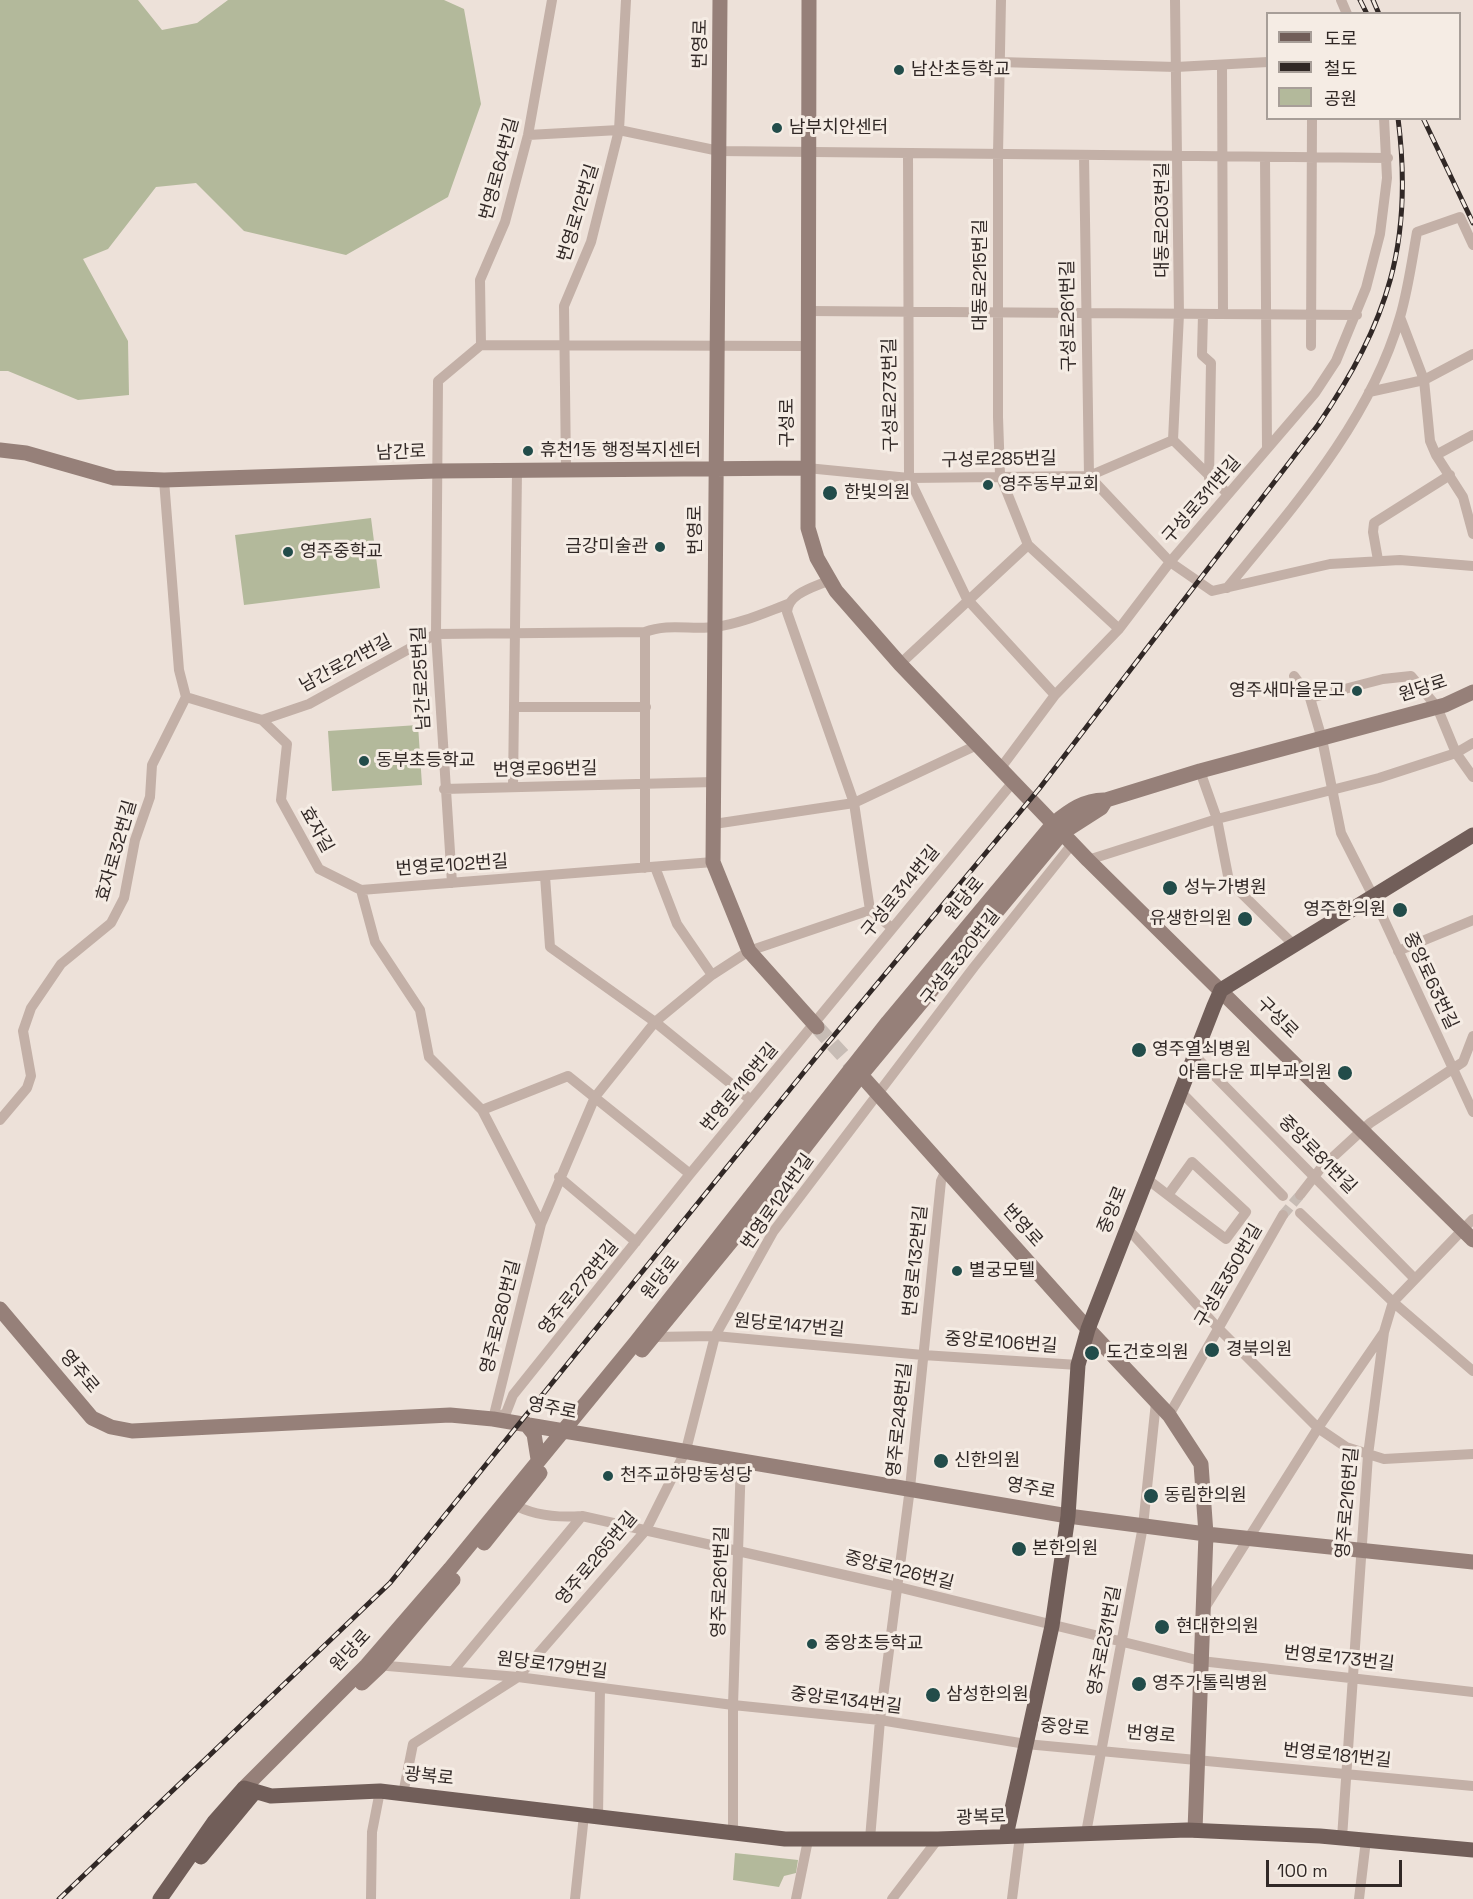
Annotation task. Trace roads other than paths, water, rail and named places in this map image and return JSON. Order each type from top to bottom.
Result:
[{"type":"main road","name":"번영로","points":[[720,0],[713,862],[749,951],[816,1025]]},
{"type":"main road","name":"구성로","points":[[809,0],[807,468],[808,528],[818,558],[836,591],[900,664],[1088,860],[1362,1129],[1470,1229]]},
{"type":"main road","name":"남간로","points":[[0,450],[26,453],[114,478],[164,480],[436,471],[807,468]]},
{"type":"main road","name":"원당로","points":[[160,1899],[214,1822],[249,1791],[374,1665],[567,1432],[888,1022],[1063,833],[1101,808],[1106,800],[1200,771],[1437,707],[1473,692]]},
{"type":"main road","name":"원당로","points":[[510,1502],[538,1460],[567,1432],[653,1337],[861,1075],[1063,833]]},
{"type":"main road","points":[[1221,990],[1473,835]]},
{"type":"main road","name":"중앙로","points":[[1013,1836],[1026,1744],[1052,1626],[1068,1515],[1078,1365],[1088,1329],[1221,990]]},
{"type":"main road","name":"번영로","points":[[861,1075],[1168,1415],[1201,1464],[1206,1534],[1195,1830]]},
{"type":"main road","name":"영주로","points":[[0,1309],[92,1418],[111,1427],[132,1431],[450,1415],[493,1419],[1143,1526],[1473,1562]]},
{"type":"main road","points":[[526,1424],[534,1434],[538,1460]]},
{"type":"main road","name":"원당로","points":[[172,1899],[249,1791]]},
{"type":"main road","name":"광복로","points":[[249,1791],[286,1796],[380,1791],[808,1840],[938,1839],[1195,1830],[1342,1838],[1473,1850]]},
{"type":"street","name":"번영로64번길","points":[[481,345],[480,280],[505,222],[528,135],[552,0]]},
{"type":"street","name":"번영로12번길","points":[[566,470],[564,306],[591,242],[619,130],[626,0]]},
{"type":"street","name":"대동로215번길","points":[[1000,0],[998,154],[1000,475],[1028,545],[1119,629]]},
{"type":"street","name":"대동로203번길","points":[[1173,440],[1179,314],[1179,156],[1175,0]]},
{"type":"street","points":[[999,62],[1176,67],[1266,62]]},
{"type":"street","points":[[1222,65],[1223,314]]},
{"type":"street","points":[[1311,346],[1312,120]]},
{"type":"street","name":"구성로311번길","points":[[1000,769],[1055,695],[1119,629],[1170,562],[1321,384],[1336,361],[1357,315],[1375,262],[1388,158],[1384,120]]},
{"type":"street","points":[[528,135],[619,130],[719,151],[1388,158]]},
{"type":"street","points":[[907,312],[908,153]]},
{"type":"street","name":"구성로261번길","points":[[1084,155],[1089,476]]},
{"type":"street","points":[[1265,157],[1267,449]]},
{"type":"street","points":[[1226,588],[1342,441],[1369,392],[1400,317],[1417,232],[1460,218],[1473,245]]},
{"type":"street","name":"구성로273번길","points":[[808,311],[1357,315]]},
{"type":"street","name":"구성로273번길","points":[[907,312],[909,478]]},
{"type":"street","points":[[1203,314],[1202,355],[1211,363],[1209,478]]},
{"type":"street","points":[[1400,317],[1424,381],[1430,441],[1436,455],[1463,497],[1473,534]]},
{"type":"street","points":[[436,471],[438,381],[481,345],[807,346]]},
{"type":"street","points":[[1369,392],[1424,381],[1473,354]]},
{"type":"street","points":[[1436,455],[1473,435]]},
{"type":"street","points":[[1173,440],[1209,478],[1228,494]]},
{"type":"street","name":"구성로285번길","points":[[807,468],[909,478],[1000,475],[1089,476],[1173,440]]},
{"type":"street","name":"남간로25번길","points":[[436,471],[435,634],[452,883]]},
{"type":"street","points":[[513,787],[517,471]]},
{"type":"street","points":[[1378,560],[1373,532],[1374,524],[1450,475]]},
{"type":"street","points":[[1089,476],[1170,562],[1212,591],[1330,564],[1378,560],[1473,566]]},
{"type":"street","points":[[909,478],[966,599],[1055,695]]},
{"type":"street","points":[[164,480],[179,670],[186,697]]},
{"type":"street","points":[[900,664],[966,599],[1028,545]]},
{"type":"street","name":"남간로21번길","points":[[262,720],[309,704],[435,634],[645,632],[659,627],[715,627],[743,621],[788,604],[794,597],[830,580]]},
{"type":"street","points":[[788,604],[787,612],[796,641],[854,803],[870,910],[892,928]]},
{"type":"street","points":[[645,632],[646,784],[650,867],[677,924],[712,975]]},
{"type":"street","name":"중앙로63번길","points":[[1294,676],[1310,698],[1322,739],[1341,833],[1373,896],[1473,1112]]},
{"type":"street","points":[[1310,698],[1383,679],[1411,676],[1437,707],[1456,753],[1473,777]]},
{"type":"street","name":"효자길","points":[[186,697],[262,720],[287,744],[281,800],[319,869],[361,890]]},
{"type":"street","name":"효자로32번길","points":[[0,1120],[27,1088],[32,1076],[23,1031],[31,1008],[61,964],[111,923],[124,898],[135,840],[150,796],[152,765],[186,697]]},
{"type":"street","points":[[514,707],[646,707]]},
{"type":"street","points":[[1088,860],[1217,819],[1332,792],[1456,753],[1473,743]]},
{"type":"street","points":[[714,824],[854,803],[977,745]]},
{"type":"street","points":[[1200,771],[1217,819],[1229,881],[1294,945]]},
{"type":"street","name":"번영로96번길","points":[[444,789],[714,782]]},
{"type":"street","name":"구성로314번길","points":[[816,1025],[892,928],[1013,782]]},
{"type":"street","name":"구성로320번길","points":[[878,1095],[974,967],[1063,833]]},
{"type":"street","name":"번영로102번길","points":[[361,890],[713,862]]},
{"type":"street","points":[[545,876],[550,947],[655,1022],[751,1100]]},
{"type":"street","points":[[361,890],[375,942],[420,1010],[429,1057],[482,1110],[541,1224]]},
{"type":"street","name":"영주로280번길","points":[[493,1419],[541,1224],[594,1097],[655,1022],[712,975],[749,951],[870,910]]},
{"type":"street","points":[[1398,951],[1473,920]]},
{"type":"street","name":"번영로116번길","points":[[690,1174],[816,1025]]},
{"type":"street","points":[[1300,1195],[1362,1129],[1462,1062],[1473,1036]]},
{"type":"street","name":"중앙로81번길","points":[[1195,1056],[1316,1176],[1415,1279]]},
{"type":"street","points":[[482,1110],[568,1076],[690,1174]]},
{"type":"street","points":[[1462,1090],[1473,1085]]},
{"type":"street","points":[[1181,1092],[1283,1196]]},
{"type":"street","name":"번영로124번길","points":[[686,1450],[715,1336],[773,1232],[878,1095]]},
{"type":"street","points":[[1147,1179],[1168,1195],[1226,1239],[1246,1212],[1192,1162],[1168,1195]]},
{"type":"street","name":"번영로132번길","points":[[923,1355],[941,1180],[946,1170]]},
{"type":"street","name":"영주로278번길","points":[[493,1419],[506,1413],[513,1395],[690,1174]]},
{"type":"street","points":[[559,1177],[636,1242]]},
{"type":"street","points":[[1300,1213],[1393,1302],[1473,1371]]},
{"type":"street","name":"구성로350번길","points":[[1168,1415],[1283,1215]]},
{"type":"street","points":[[1127,1228],[1218,1328],[1318,1428],[1346,1447],[1384,1459],[1473,1454]]},
{"type":"street","points":[[1203,1611],[1318,1428],[1384,1332],[1393,1302],[1470,1229]]},
{"type":"street","name":"영주로216번길","points":[[1342,1838],[1360,1550],[1368,1455],[1384,1332]]},
{"type":"street","name":"원당로147번길","points":[[653,1337],[715,1336],[923,1355]]},
{"type":"street","name":"중앙로106번길","points":[[923,1355],[1078,1365]]},
{"type":"street","name":"영주로248번길","points":[[870,1839],[880,1720],[910,1488],[923,1355]]},
{"type":"street","points":[[1143,1526],[1156,1402]]},
{"type":"street","name":"영주로265번길","points":[[403,1794],[413,1744],[518,1677],[646,1530],[686,1450]]},
{"type":"street","name":"영주로261번길","points":[[733,1832],[733,1705],[741,1460]]},
{"type":"street","name":"중앙로126번길","points":[[510,1502],[559,1518],[582,1516],[646,1530],[898,1587],[1052,1626]]},
{"type":"street","points":[[453,1671],[582,1516]]},
{"type":"street","name":"영주로231번길","points":[[1086,1833],[1143,1526]]},
{"type":"street","points":[[1052,1626],[1201,1661]]},
{"type":"street","name":"번영로173번길","points":[[1201,1661],[1473,1692]]},
{"type":"street","name":"원당로179번길","points":[[374,1665],[518,1677],[733,1705]]},
{"type":"street","points":[[575,1899],[591,1815],[600,1688]]},
{"type":"street","name":"중앙로134번길","points":[[733,1705],[880,1720],[1026,1744]]},
{"type":"street","name":"중앙로","points":[[1026,1744],[1101,1751]]},
{"type":"street","name":"번영로","points":[[1101,1751],[1198,1758]]},
{"type":"street","name":"번영로181번길","points":[[1198,1758],[1473,1786]]},
{"type":"street","points":[[371,1899],[372,1832],[380,1791]]},
{"type":"street","points":[[1012,1899],[1013,1836]]},
{"type":"street","points":[[892,1899],[938,1839]]},
{"type":"street","points":[[796,1899],[808,1840]]},
{"type":"street","points":[[1359,1899],[1366,1840]]},
{"type":"tunnel","points":[[817,1027],[861,1075]]},
{"type":"tunnel","points":[[1283,1215],[1300,1195]]},
{"type":"railway","points":[[1360,0],[1366,12]]},
{"type":"railway","points":[[1373,0],[1378,12]]},
{"type":"railway","points":[[59,1899],[390,1583],[817,1056],[1039,789],[1318,425],[1362,351],[1378,316],[1390,280],[1398,243],[1402,204],[1402,163],[1398,120]]},
{"type":"railway","points":[[1424,120],[1473,223]]},
{"type":"place","name":"남산초등학교","points":[[899,70]]},
{"type":"place","name":"남부치안센터","points":[[777,128]]},
{"type":"place","name":"휴천1동 행정복지센터","points":[[528,451]]},
{"type":"place","name":"영주동부교회","points":[[988,485]]},
{"type":"place","name":"한빛의원","points":[[830,493]]},
{"type":"place","name":"금강미술관","points":[[660,547]]},
{"type":"place","name":"영주중학교","points":[[288,552]]},
{"type":"place","name":"영주새마을문고","points":[[1357,691]]},
{"type":"place","name":"동부초등학교","points":[[364,761]]},
{"type":"place","name":"성누가병원","points":[[1170,888]]},
{"type":"place","name":"영주한의원","points":[[1400,910]]},
{"type":"place","name":"유생한의원","points":[[1245,919]]},
{"type":"place","name":"영주열쇠병원","points":[[1139,1050]]},
{"type":"place","name":"아름다운 피부과의원","points":[[1345,1073]]},
{"type":"place","name":"별궁모텔","points":[[957,1271]]},
{"type":"place","name":"경북의원","points":[[1212,1350]]},
{"type":"place","name":"도건호의원","points":[[1092,1353]]},
{"type":"place","name":"신한의원","points":[[941,1461]]},
{"type":"place","name":"천주교하망동성당","points":[[608,1476]]},
{"type":"place","name":"동림한의원","points":[[1151,1496]]},
{"type":"place","name":"본한의원","points":[[1019,1549]]},
{"type":"place","name":"현대한의원","points":[[1162,1627]]},
{"type":"place","name":"중앙초등학교","points":[[812,1644]]},
{"type":"place","name":"영주가톨릭병원","points":[[1139,1684]]},
{"type":"place","name":"삼성한의원","points":[[933,1695]]}]
